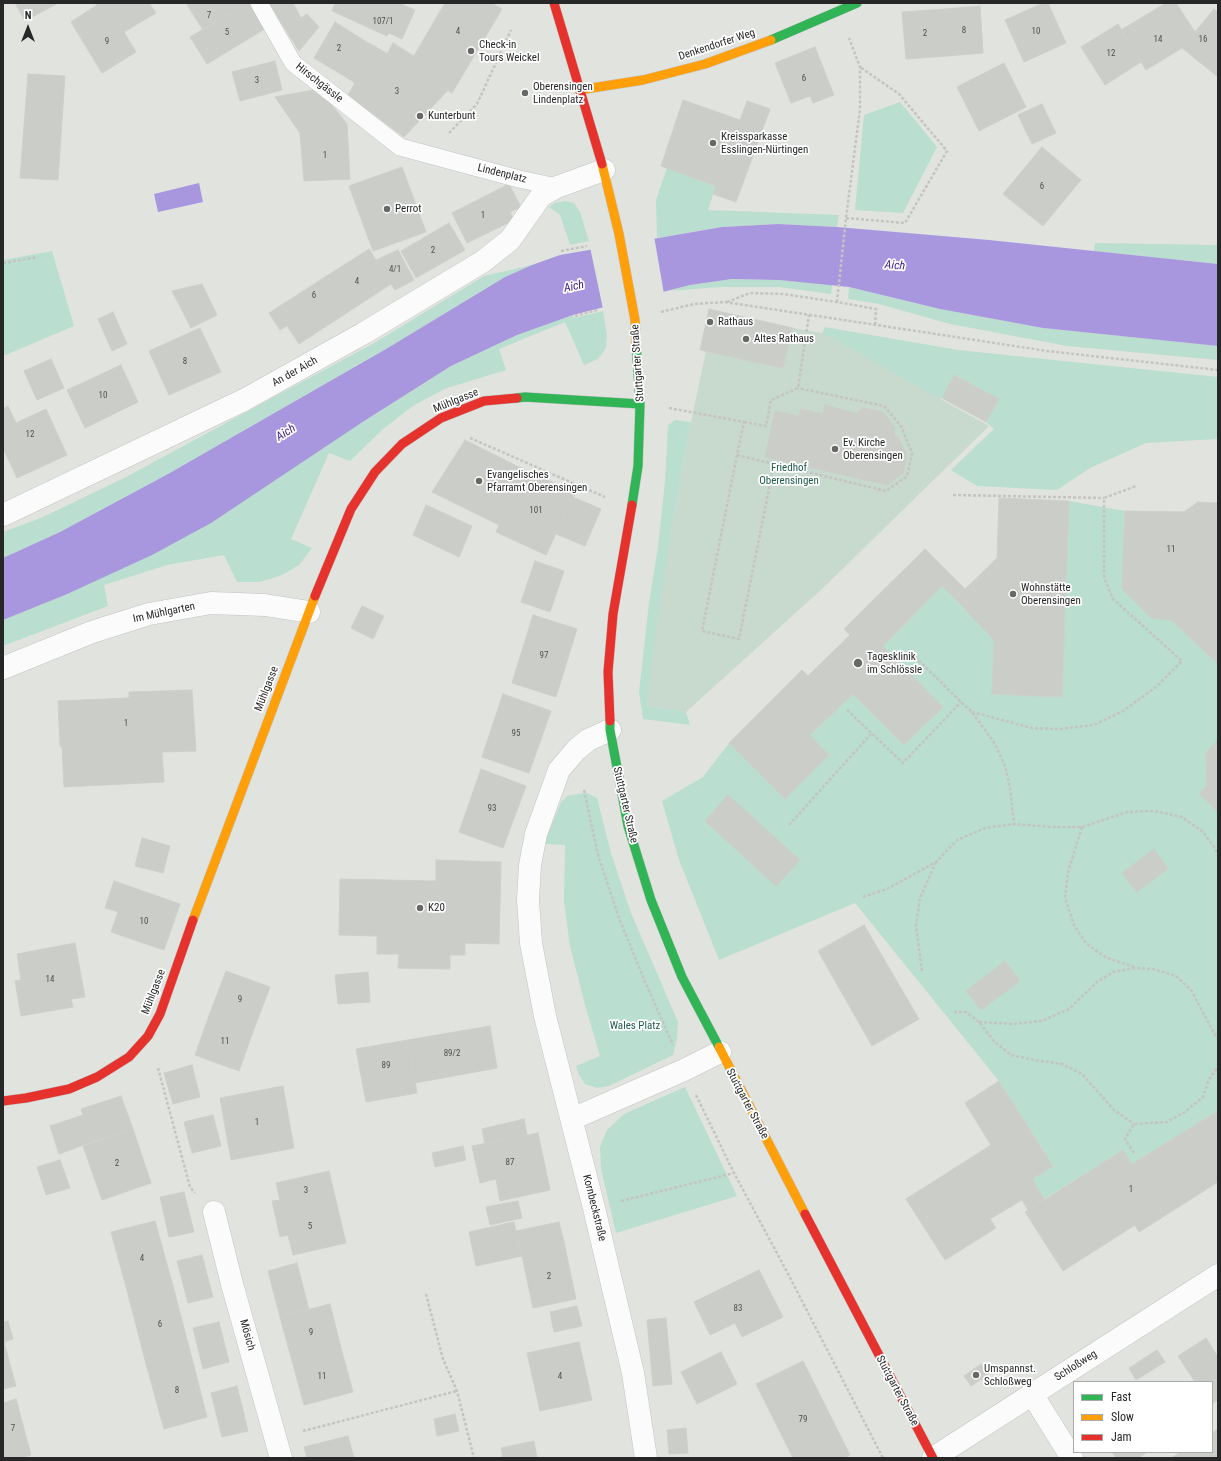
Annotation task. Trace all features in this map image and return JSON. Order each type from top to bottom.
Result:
[{"type":"main road","name":"Stuttgarter Straße","points":[[554,3],[604,170],[619,234],[635,320],[640,404],[638,466],[613,614],[608,672],[610,730],[628,826],[651,900],[682,977],[933,1458]]},
{"type":"main road","name":"Denkendorfer Weg","points":[[579,90],[643,80],[705,64],[756,46],[857,3]]},
{"type":"main road","name":"Mühlgasse","points":[[3,1101],[26,1098],[69,1088],[97,1077],[129,1057],[148,1036],[160,1014],[195,914],[309,612],[351,509],[375,472],[402,444],[441,418],[484,401],[525,396],[640,404]]},
{"type":"street","points":[[557,187],[604,170]]},
{"type":"street","name":"An der Aich","points":[[3,515],[244,400],[377,325],[482,262],[510,240],[541,196],[557,187]]},
{"type":"street","name":"Im Mühlgarten","points":[[3,668],[92,632],[149,614],[211,603],[265,605],[309,612]]},
{"type":"street","points":[[610,730],[588,740],[576,750],[559,770],[536,834],[530,865],[528,900],[531,943],[545,1016],[572,1119],[684,1070],[720,1052]]},
{"type":"street","name":"Kornbeckstraße","points":[[572,1119],[633,1373],[646,1458]]},
{"type":"street","name":"Mösich","points":[[214,1212],[234,1291],[278,1448]]},
{"type":"street","name":"Schloßweg","points":[[933,1458],[1218,1275]]},
{"type":"street","points":[[1032,1394],[1072,1458]]},
{"type":"lane","name":"Hirschgässle","points":[[259,3],[293,63],[400,147]]},
{"type":"lane","name":"Lindenplatz","points":[[400,147],[520,179],[557,187]]},
{"type":"path","points":[[428,154],[477,104],[511,30]]},
{"type":"path","points":[[837,302],[846,218],[860,109],[860,67],[899,94],[947,151],[905,223],[846,218]]},
{"type":"path","points":[[561,251],[586,246]]},
{"type":"path","points":[[3,263],[38,257]]},
{"type":"path","points":[[725,302],[750,293],[783,294],[876,308],[875,326]]},
{"type":"path","points":[[661,312],[694,304],[725,302],[1047,351],[1218,370]]},
{"type":"path","points":[[574,316],[598,310]]},
{"type":"path","points":[[798,388],[809,315]]},
{"type":"path","points":[[640,404],[766,426],[771,400],[798,388],[884,406],[901,426],[912,453],[907,476],[886,491],[738,455]]},
{"type":"path","points":[[441,418],[467,436],[607,498]]},
{"type":"path","points":[[744,422],[702,631],[739,639],[774,464]]},
{"type":"path","points":[[953,495],[1104,498],[1136,486]]},
{"type":"path","points":[[972,712],[1032,728],[1060,729],[1094,725],[1123,711],[1156,687],[1182,661],[1113,599],[1104,577],[1104,498]]},
{"type":"path","points":[[908,650],[972,712],[995,744],[1005,766],[1010,788],[1014,824]]},
{"type":"path","points":[[847,710],[903,763],[961,702]]},
{"type":"path","points":[[789,824],[871,734]]},
{"type":"path","points":[[576,750],[598,855],[617,911],[643,977],[684,1070],[734,1173],[883,1458]]},
{"type":"path","points":[[863,897],[887,889],[936,862],[957,840],[985,828],[1014,824],[1052,827],[1082,827],[1127,812],[1155,811],[1182,817],[1203,832],[1215,848],[1218,855]]},
{"type":"path","points":[[1082,827],[1068,872],[1065,898],[1074,925],[1086,943],[1105,956],[1135,968]]},
{"type":"path","points":[[922,971],[916,926],[920,898],[936,862]]},
{"type":"path","points":[[979,1022],[1014,1024],[1042,1021],[1069,1009],[1097,982],[1113,972],[1135,968],[1153,969],[1176,976],[1191,990],[1218,1038]]},
{"type":"path","points":[[954,1012],[966,1012],[979,1022],[994,1041],[1011,1055],[1062,1064],[1082,1074],[1114,1110],[1134,1124],[1167,1122],[1185,1112],[1203,1097],[1209,1079],[1218,1067]]},
{"type":"path","points":[[165,1095],[190,1187],[214,1212]]},
{"type":"path","points":[[1134,1124],[1125,1139],[1134,1154]]},
{"type":"path","points":[[594,1208],[734,1173]]},
{"type":"path","points":[[426,1294],[443,1359],[458,1390],[474,1458]]},
{"type":"path","points":[[278,1448],[458,1390]]},
{"type":"green space","points":[[900,102],[937,147],[903,213],[855,210],[864,115]]},
{"type":"green space","points":[[667,168],[716,186],[708,210],[839,215],[837,227],[778,224],[722,227],[657,238],[656,200]]},
{"type":"green space","points":[[565,201],[574,203],[580,212],[589,241],[570,245],[560,215],[549,207],[555,203]]},
{"type":"green space","points":[[1095,243],[1218,245],[1218,264],[1094,251]]},
{"type":"green space","points":[[52,251],[74,326],[3,356],[3,260]]},
{"type":"green space","points":[[532,265],[505,277],[386,349],[168,474],[60,532],[3,558],[3,532],[41,518],[126,477],[376,342],[484,276]]},
{"type":"green space","points":[[732,279],[779,280],[832,285],[831,294],[779,287],[721,287],[669,291],[690,285]]},
{"type":"green space","points":[[849,287],[940,309],[1043,328],[1218,346],[1218,360],[1067,346],[950,324],[879,304],[848,299]]},
{"type":"green space","points":[[603,311],[607,336],[606,348],[598,359],[584,365],[565,322],[499,349],[506,370],[444,389],[413,406],[383,429],[350,461],[329,453],[291,539],[312,548],[299,565],[282,575],[260,582],[237,582],[224,555],[167,565],[104,585],[108,606],[3,646],[3,620],[65,595],[361,423],[451,366],[517,335],[573,315],[574,318]]},
{"type":"green space","points":[[825,327],[958,350],[1218,377],[1218,439],[1146,443],[1090,468],[1057,490],[977,486],[951,470],[994,429],[986,422],[999,399],[955,375],[942,398],[939,399],[822,333]]},
{"type":"green space","name":"Friedhof Oberensingen","points":[[793,328],[822,333],[989,426],[822,589],[686,712],[647,706],[656,627],[671,532],[691,422],[706,351],[783,368]]},
{"type":"green space","points":[[675,420],[691,422],[671,532],[647,706],[686,712],[690,725],[643,719],[639,692],[649,603],[658,547],[665,481],[668,425]]},
{"type":"green space","points":[[1069,501],[1125,511],[1123,589],[1171,620],[1218,664],[1218,740],[1207,785],[1199,794],[1218,812],[1218,1111],[1132,1164],[1123,1150],[1044,1199],[1032,1179],[1053,1165],[999,1081],[855,903],[719,960],[679,860],[662,801],[703,777],[729,743],[785,799],[829,755],[810,735],[853,694],[904,745],[943,707],[883,646],[942,586],[994,640],[992,694],[1062,697]]},
{"type":"green space","name":"Wales Platz","points":[[587,793],[597,798],[611,853],[631,913],[678,1022],[677,1038],[673,1055],[609,1086],[597,1088],[585,1084],[579,1075],[576,1066],[600,1056],[570,946],[564,902],[565,845],[544,844],[561,802],[567,796]]},
{"type":"green space","points":[[685,1087],[737,1196],[616,1233],[601,1169],[600,1147],[607,1130],[624,1114]]},
{"type":"water","points":[[199,183],[203,202],[158,212],[154,194]]},
{"type":"water","name":"Aich","points":[[778,224],[837,227],[989,240],[1218,264],[1218,346],[1043,328],[940,309],[849,287],[779,280],[732,279],[690,285],[573,315],[517,335],[451,366],[361,423],[211,523],[152,555],[65,595],[3,620],[3,558],[60,532],[168,474],[386,349],[505,277],[560,255],[722,227]]},
{"type":"pier","points":[[654,236],[664,294],[603,309],[590,247]]},
{"type":"building","points":[[15,3],[58,3],[25,21]]},
{"type":"building","points":[[96,3],[149,3],[156,13],[124,32],[136,52],[102,73],[71,22],[97,5]]},
{"type":"building","points":[[186,3],[247,3],[203,30]]},
{"type":"building","points":[[247,3],[254,3],[268,27],[207,64],[190,37]]},
{"type":"building","points":[[269,3],[293,3],[301,18],[307,14],[319,27],[299,51]]},
{"type":"building","points":[[335,3],[402,3],[401,4],[415,10],[402,39],[389,33],[387,36],[332,11]]},
{"type":"building","points":[[445,3],[491,3],[502,9],[452,93],[408,66]]},
{"type":"building","points":[[1043,3],[1048,3],[1066,43],[1024,62],[1005,20]]},
{"type":"building","points":[[1166,3],[1176,3],[1195,32],[1182,48],[1146,70],[1121,30]]},
{"type":"building","points":[[980,6],[983,53],[948,56],[945,9]]},
{"type":"building","points":[[945,9],[948,56],[906,59],[902,12]]},
{"type":"building","points":[[1214,9],[1218,12],[1218,77],[1182,48]]},
{"type":"building","points":[[335,22],[365,41],[344,76],[314,58]]},
{"type":"building","points":[[1118,24],[1141,62],[1105,85],[1081,47]]},
{"type":"building","points":[[365,41],[376,47],[355,83],[344,76]]},
{"type":"building","points":[[393,43],[414,56],[408,66],[387,54]]},
{"type":"building","points":[[376,47],[448,90],[404,137],[348,95]]},
{"type":"building","points":[[815,47],[834,95],[813,103],[810,96],[791,103],[775,63]]},
{"type":"building","points":[[275,61],[282,90],[240,101],[232,72]]},
{"type":"building","points":[[1004,63],[1026,107],[979,131],[957,87]]},
{"type":"building","points":[[28,74],[65,76],[58,180],[20,178]]},
{"type":"building","points":[[319,89],[347,124],[300,133],[275,97]]},
{"type":"building","name":"Kreissparkasse Esslingen-Nürtingen","points":[[683,100],[740,120],[747,101],[770,109],[736,202],[713,194],[716,186],[661,166]]},
{"type":"building","points":[[1042,104],[1056,133],[1032,144],[1018,115]]},
{"type":"building","points":[[347,124],[350,179],[304,181],[300,133]]},
{"type":"building","points":[[1042,147],[1081,180],[1043,226],[1003,194]]},
{"type":"building","name":"Perrot","points":[[402,167],[426,232],[373,251],[349,186]]},
{"type":"building","points":[[509,184],[521,207],[510,212],[514,220],[467,243],[452,213]]},
{"type":"building","points":[[449,223],[465,250],[416,278],[401,251]]},
{"type":"building","points":[[369,249],[391,284],[345,314],[322,279]]},
{"type":"building","points":[[398,250],[414,280],[395,290],[376,260]]},
{"type":"building","points":[[322,279],[345,314],[299,344],[287,326],[280,330],[269,313]]},
{"type":"building","points":[[202,284],[217,315],[191,328],[172,291]]},
{"type":"building","name":"Altes Rathaus","points":[[709,309],[793,328],[783,368],[700,350]]},
{"type":"building","points":[[113,312],[127,344],[112,351],[98,319]]},
{"type":"building","points":[[200,328],[221,372],[169,395],[149,351]]},
{"type":"building","points":[[51,359],[64,388],[37,400],[24,371]]},
{"type":"building","points":[[121,365],[138,402],[85,428],[67,390]]},
{"type":"building","points":[[954,375],[999,399],[986,422],[942,398]]},
{"type":"building","name":"Ev. Kirche Oberensingen","points":[[825,405],[856,413],[863,408],[883,412],[895,428],[894,436],[898,437],[907,455],[903,473],[887,485],[765,457],[775,411],[799,416],[801,409],[823,414]]},
{"type":"building","points":[[8,406],[16,423],[46,409],[67,455],[17,478],[3,448],[3,409]]},
{"type":"building","name":"Evangelisches Pfarramt Oberensingen","points":[[465,440],[525,470],[499,525],[432,492]]},
{"type":"building","points":[[525,470],[577,493],[573,497],[546,555],[496,532]]},
{"type":"building","points":[[573,497],[601,509],[585,546],[556,534]]},
{"type":"building","name":"Wohnstätte Oberensingen","points":[[999,498],[1069,501],[1062,697],[992,694],[994,640],[955,599],[997,558]]},
{"type":"building","points":[[1198,502],[1218,503],[1218,664],[1171,620],[1151,618],[1122,589],[1125,511],[1184,512]]},
{"type":"building","points":[[426,505],[472,526],[459,557],[413,535]]},
{"type":"building","points":[[925,549],[965,589],[955,599],[942,586],[883,646],[943,707],[904,745],[853,694],[810,735],[829,755],[785,799],[729,743],[802,670],[808,676],[850,635],[844,629]]},
{"type":"building","points":[[535,561],[564,571],[550,612],[521,602]]},
{"type":"building","points":[[362,606],[384,616],[373,639],[351,628]]},
{"type":"building","points":[[533,615],[577,629],[556,697],[512,683]]},
{"type":"building","points":[[192,690],[196,751],[162,752],[164,782],[64,787],[58,701],[129,698],[129,692]]},
{"type":"building","points":[[503,694],[551,711],[529,773],[482,757]]},
{"type":"building","points":[[1218,740],[1218,812],[1199,794],[1207,785],[1206,753]]},
{"type":"building","points":[[481,769],[526,786],[503,848],[459,832]]},
{"type":"building","points":[[728,795],[800,860],[776,886],[705,821]]},
{"type":"building","points":[[142,838],[170,846],[163,873],[135,866]]},
{"type":"building","points":[[1154,849],[1168,869],[1136,892],[1122,873]]},
{"type":"building","name":"K20","points":[[436,860],[501,862],[499,944],[465,943],[465,955],[450,955],[450,969],[398,968],[399,954],[377,954],[377,936],[339,935],[340,879],[436,881]]},
{"type":"building","points":[[114,881],[180,904],[164,950],[111,932],[118,912],[105,908]]},
{"type":"building","points":[[864,925],[919,1019],[872,1046],[818,951]]},
{"type":"building","points":[[75,943],[85,997],[71,999],[73,1007],[21,1016],[15,981],[21,980],[17,954]]},
{"type":"building","points":[[1005,961],[1020,981],[981,1010],[966,991]]},
{"type":"building","points":[[226,971],[270,987],[254,1029],[210,1013]]},
{"type":"building","points":[[368,972],[370,1002],[338,1004],[335,975]]},
{"type":"building","points":[[210,1013],[254,1029],[239,1071],[195,1055]]},
{"type":"building","points":[[490,1026],[497,1068],[415,1083],[408,1040]]},
{"type":"building","points":[[408,1040],[417,1093],[366,1102],[356,1049]]},
{"type":"building","points":[[192,1065],[200,1097],[173,1104],[164,1073]]},
{"type":"building","points":[[999,1081],[1053,1166],[1032,1179],[1044,1199],[1028,1210],[1022,1200],[990,1219],[996,1228],[945,1260],[906,1199],[991,1145],[965,1103]]},
{"type":"building","points":[[283,1086],[294,1148],[231,1160],[220,1098]]},
{"type":"building","points":[[121,1096],[133,1129],[92,1142],[81,1109]]},
{"type":"building","points":[[1218,1111],[1218,1182],[1139,1232],[1135,1225],[1063,1271],[1025,1212],[1123,1150],[1132,1164]]},
{"type":"building","points":[[83,1115],[92,1142],[59,1154],[50,1126]]},
{"type":"building","points":[[213,1115],[221,1146],[192,1153],[184,1122]]},
{"type":"building","points":[[524,1119],[527,1135],[485,1144],[482,1129]]},
{"type":"building","points":[[133,1129],[151,1183],[102,1200],[83,1146]]},
{"type":"building","points":[[538,1133],[550,1190],[500,1201],[496,1179],[480,1183],[472,1146]]},
{"type":"building","points":[[463,1146],[466,1160],[435,1167],[432,1153]]},
{"type":"building","points":[[60,1160],[70,1188],[46,1195],[37,1167]]},
{"type":"building","points":[[329,1171],[337,1205],[276,1219],[272,1201],[280,1200],[276,1183]]},
{"type":"building","points":[[184,1192],[194,1232],[169,1237],[160,1197]]},
{"type":"building","points":[[518,1201],[522,1218],[490,1225],[486,1207]]},
{"type":"building","points":[[337,1205],[346,1243],[293,1255],[288,1235],[280,1237],[276,1219]]},
{"type":"building","points":[[155,1221],[173,1286],[129,1298],[111,1232]]},
{"type":"building","points":[[514,1222],[522,1256],[476,1266],[469,1232]]},
{"type":"building","points":[[559,1222],[564,1242],[521,1251],[516,1231]]},
{"type":"building","points":[[564,1242],[576,1299],[533,1308],[521,1251]]},
{"type":"building","points":[[202,1255],[213,1297],[188,1303],[177,1261]]},
{"type":"building","points":[[297,1263],[309,1310],[280,1317],[268,1271]]},
{"type":"building","points":[[759,1270],[783,1317],[742,1337],[735,1323],[710,1335],[694,1302]]},
{"type":"building","points":[[173,1286],[190,1351],[146,1364],[129,1298]]},
{"type":"building","points":[[330,1304],[341,1348],[292,1361],[280,1317]]},
{"type":"building","points":[[577,1306],[582,1326],[554,1332],[550,1312]]},
{"type":"building","points":[[666,1318],[672,1384],[653,1386],[647,1320]]},
{"type":"building","points":[[8,1321],[13,1339],[4,1342],[11,1368],[3,1370],[3,1322]]},
{"type":"building","points":[[219,1322],[229,1362],[203,1369],[193,1328]]},
{"type":"building","points":[[1206,1338],[1218,1357],[1218,1400],[1213,1403],[1213,1381],[1194,1381],[1178,1356]]},
{"type":"building","points":[[579,1342],[592,1400],[540,1411],[527,1353]]},
{"type":"building","points":[[341,1348],[353,1392],[304,1405],[292,1361]]},
{"type":"building","points":[[1157,1350],[1165,1362],[1136,1380],[1129,1368]]},
{"type":"building","points":[[190,1351],[207,1417],[164,1429],[146,1364]]},
{"type":"building","points":[[721,1352],[737,1384],[697,1404],[681,1372]]},
{"type":"building","points":[[803,1361],[850,1455],[843,1458],[793,1458],[756,1384]]},
{"type":"building","name":"Umspannst. Schloßweg","points":[[981,1364],[988,1375],[971,1386],[964,1376]]},
{"type":"building","points":[[11,1368],[16,1386],[3,1389],[3,1370]]},
{"type":"building","points":[[237,1386],[248,1431],[222,1437],[211,1393]]},
{"type":"building","points":[[16,1399],[31,1455],[19,1458],[3,1458],[3,1403]]},
{"type":"building","points":[[455,1414],[459,1431],[437,1436],[434,1419]]},
{"type":"building","points":[[686,1428],[688,1453],[669,1454],[667,1430]]},
{"type":"building","points":[[1218,1429],[1218,1458],[1171,1458],[1179,1453],[1213,1453],[1213,1432]]},
{"type":"building","points":[[348,1436],[354,1458],[307,1458],[304,1447]]},
{"type":"building","points":[[534,1441],[537,1458],[503,1458],[501,1448]]},
{"type":"building","points":[[1113,1453],[1146,1453],[1138,1458],[1116,1458]]},
{"type":"traffic: fast","points":[[771,40],[857,3]]},
{"type":"traffic: fast","points":[[632,505],[638,466],[640,404],[636,343]]},
{"type":"traffic: fast","points":[[517,398],[525,397],[640,404]]},
{"type":"traffic: fast","points":[[610,721],[610,730],[628,826],[651,900],[682,977],[719,1047]]},
{"type":"traffic: slow","points":[[579,90],[643,80],[705,64],[771,40]]},
{"type":"traffic: slow","points":[[602,164],[619,234],[635,320],[636,343]]},
{"type":"traffic: slow","points":[[193,920],[315,596]]},
{"type":"traffic: slow","points":[[719,1047],[805,1214]]},
{"type":"traffic: jam","points":[[554,3],[602,164]]},
{"type":"traffic: jam","points":[[315,596],[351,509],[375,472],[402,444],[441,418],[484,401],[517,398]]},
{"type":"traffic: jam","points":[[610,721],[608,672],[613,614],[632,505]]},
{"type":"traffic: jam","points":[[3,1101],[69,1089],[97,1077],[129,1057],[148,1036],[160,1014],[193,920]]},
{"type":"traffic: jam","points":[[805,1214],[933,1458]]},
{"type":"place","name":"Check-in Tours Weickel","points":[[471,51]]},
{"type":"place","name":"Oberensingen Lindenplatz","points":[[525,93]]},
{"type":"place","name":"Kunterbunt","points":[[420,116]]},
{"type":"place","name":"Kreissparkasse Esslingen-Nürtingen","points":[[713,143]]},
{"type":"place","name":"Perrot","points":[[387,209]]},
{"type":"place","name":"Rathaus","points":[[710,322]]},
{"type":"place","name":"Altes Rathaus","points":[[746,339]]},
{"type":"place","name":"Ev. Kirche Oberensingen","points":[[835,449]]},
{"type":"place","name":"Evangelisches Pfarramt Oberensingen","points":[[479,481]]},
{"type":"place","name":"Wohnstätte Oberensingen","points":[[1013,594]]},
{"type":"place","name":"Tagesklinik im Schlössle","points":[[858,663]]},
{"type":"place","name":"K20","points":[[420,908]]},
{"type":"place","name":"Umspannst. Schloßweg","points":[[976,1375]]}]
